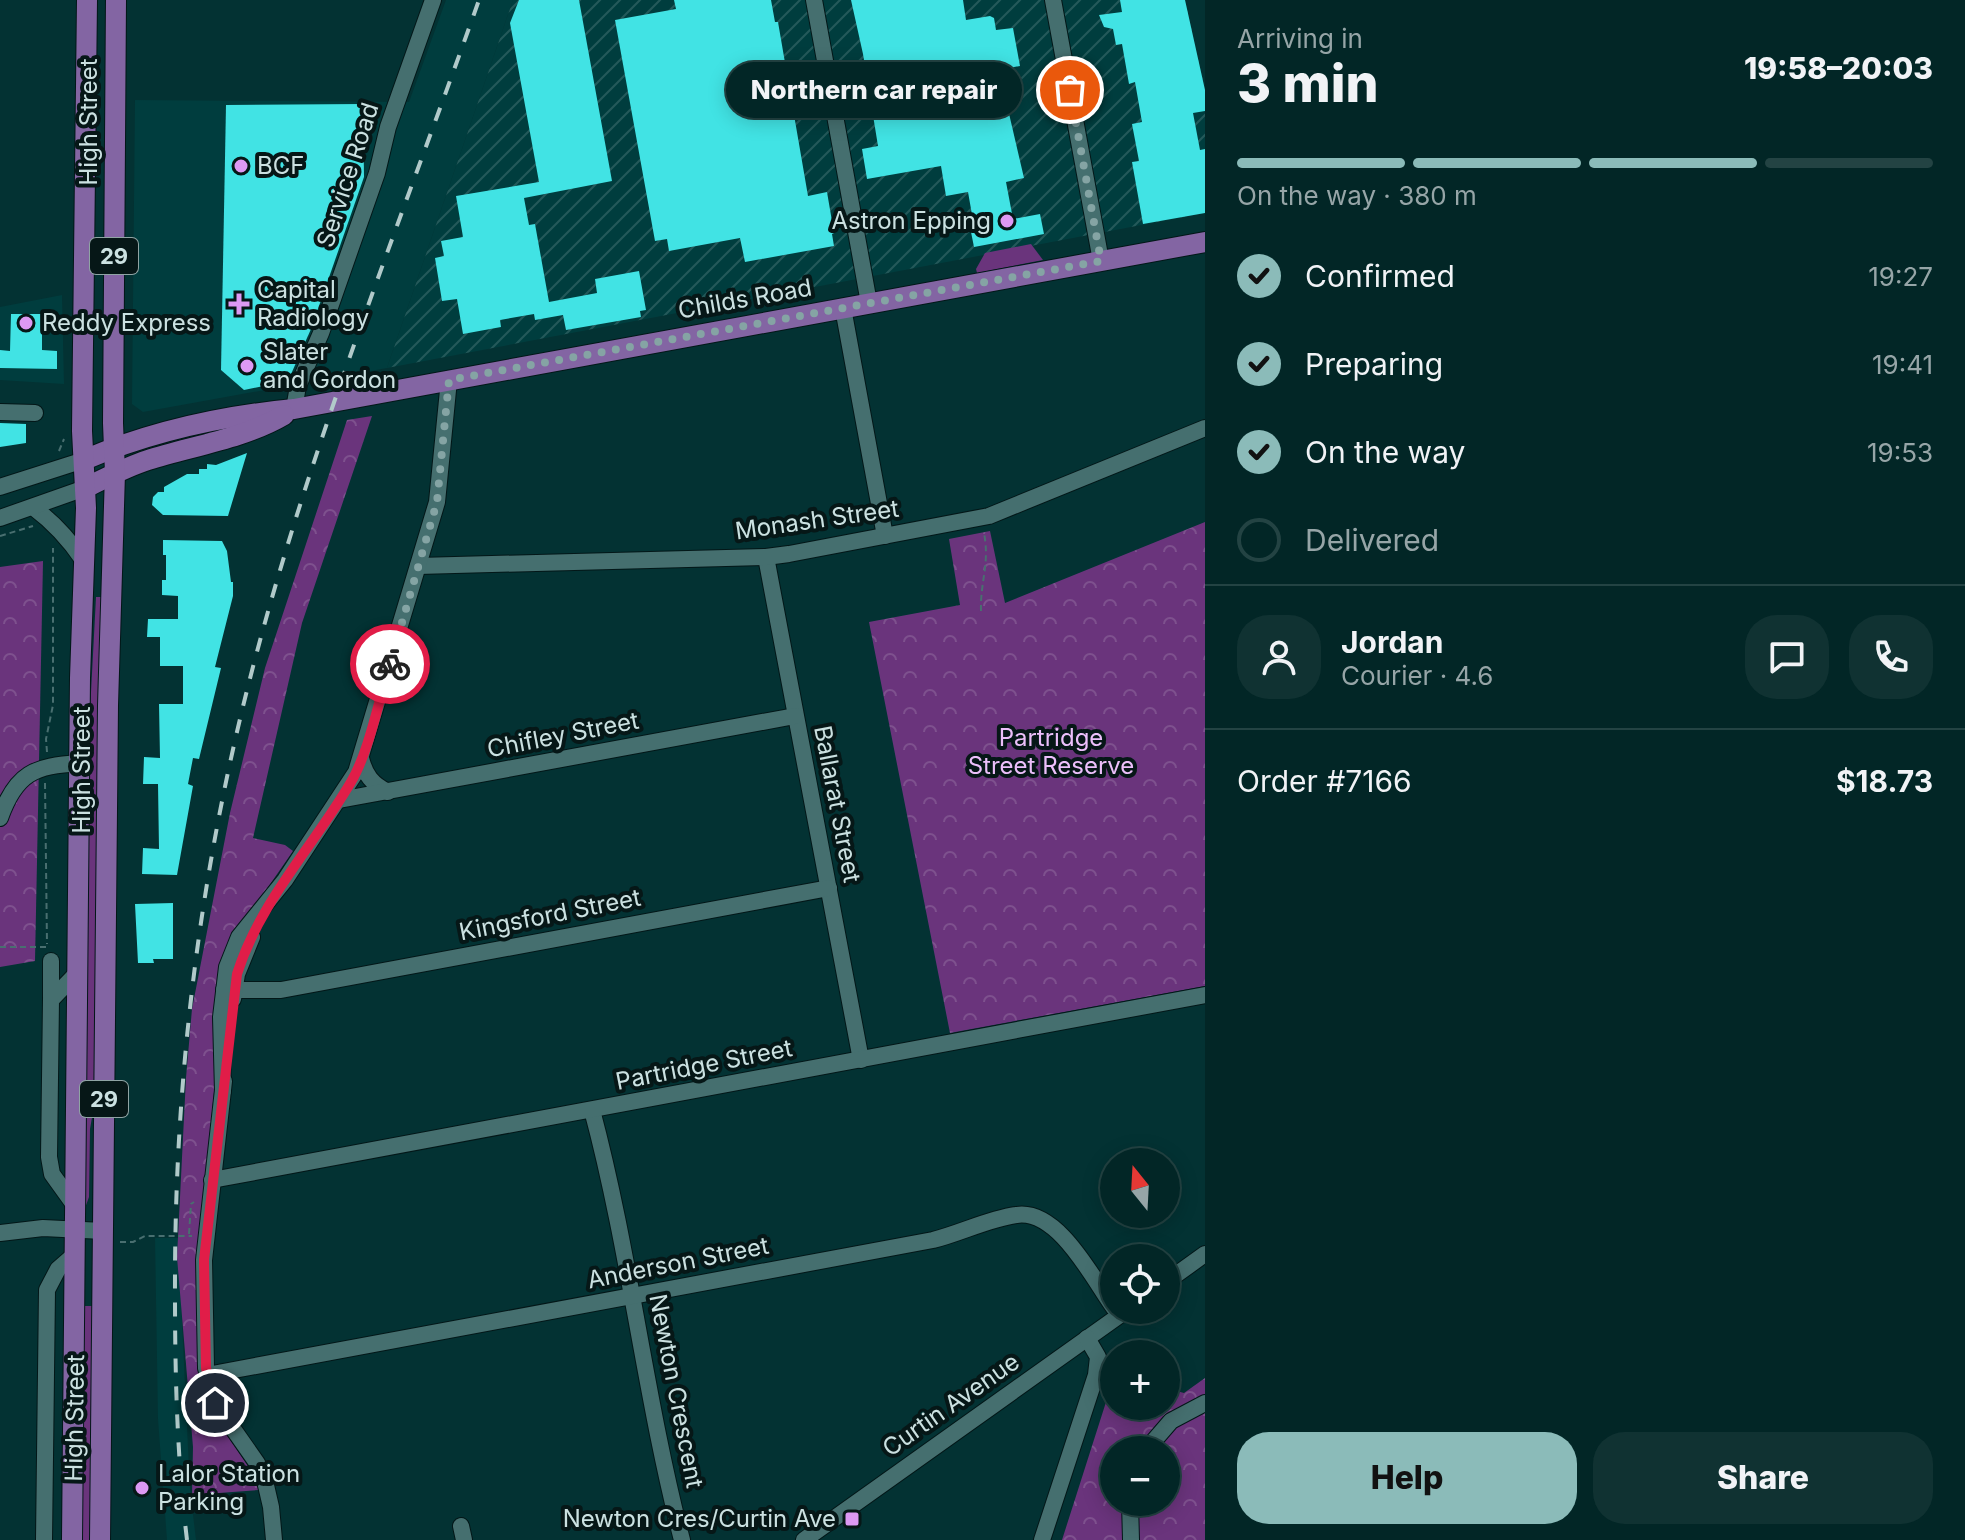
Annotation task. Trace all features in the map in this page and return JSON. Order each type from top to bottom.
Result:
[{"type":"main road","name":"High Street","points":[[72,1540],[85,488],[87,0]]},
{"type":"main road","name":"High Street","points":[[100,1540],[108,705],[115,473],[116,0]]},
{"type":"main road","points":[[86,67],[115,65]]},
{"type":"main road","name":"Childs Road","points":[[84,460],[192,423],[236,414],[294,409],[1205,242]]},
{"type":"main road","name":"Childs Road","points":[[85,488],[143,461],[272,422],[294,409]]},
{"type":"street","name":"Service Road","points":[[294,409],[298,386],[321,333],[377,173],[388,127],[433,0]]},
{"type":"street","points":[[814,0],[869,303]]},
{"type":"street","points":[[1053,0],[1101,261]]},
{"type":"street","points":[[843,308],[885,536]]},
{"type":"street","points":[[274,1540],[265,1481],[257,1463],[220,1413],[207,1375],[203,1283],[205,1237],[223,1091],[221,1017],[230,991],[227,967],[239,937],[268,903],[351,783],[361,758],[440,488],[449,380]]},
{"type":"street","points":[[0,412],[35,413]]},
{"type":"street","name":"Monash Street","points":[[418,566],[766,557],[989,516],[1205,428]]},
{"type":"street","points":[[0,487],[84,460]]},
{"type":"street","points":[[0,518],[85,488]]},
{"type":"street","points":[[33,507],[71,542],[83,560]]},
{"type":"street","name":"Ballarat Street","points":[[766,557],[861,1060]]},
{"type":"street","name":"Chifley Street","points":[[339,800],[795,716]]},
{"type":"street","points":[[361,758],[368,777],[388,792]]},
{"type":"street","points":[[0,818],[11,791],[20,780],[46,766],[80,763]]},
{"type":"street","name":"Kingsford Street","points":[[230,991],[281,990],[829,888]]},
{"type":"street","points":[[51,961],[50,1166],[52,1174],[75,1206]]},
{"type":"street","points":[[51,1000],[78,972]]},
{"type":"street","name":"Partridge Street","points":[[212,1180],[1205,995]]},
{"type":"street","name":"Newton Crescent","points":[[592,1110],[614,1190],[682,1540]]},
{"type":"street","name":"Anderson Street","points":[[207,1375],[933,1240],[1020,1214],[1037,1217],[1059,1231],[1100,1286]]},
{"type":"street","points":[[0,1233],[34,1228],[75,1229],[103,1237]]},
{"type":"street","points":[[1180,1272],[1205,1254]]},
{"type":"street","name":"High Street","points":[[44,1540],[47,1290],[58,1269],[74,1255]]},
{"type":"street","name":"Curtin Avenue","points":[[804,1540],[1104,1324]]},
{"type":"street","points":[[1042,1540],[1096,1375],[1098,1357],[1087,1338]]},
{"type":"street","points":[[1158,1436],[1171,1421],[1205,1403]]},
{"type":"street","points":[[1130,1516],[1131,1540]]},
{"type":"path","points":[[0,536],[51,521]]},
{"type":"path","points":[[981,611],[987,564],[983,532]]},
{"type":"path","points":[[0,947],[47,947],[46,739],[53,705],[55,553],[51,543]]},
{"type":"path","points":[[103,1237],[133,1242],[145,1236],[205,1237]]},
{"type":"shaded area","points":[[446,0],[513,0],[387,368],[143,412],[132,404],[135,100],[409,102]]},
{"type":"shaded area","points":[[513,0],[1185,0],[1205,90],[1205,213],[387,368]]},
{"type":"shaded area","points":[[62,295],[64,384],[0,380],[0,307]]},
{"type":"shaded area","points":[[155,1238],[178,1238],[190,1489],[196,1540],[167,1540],[158,1419]]},
{"type":"green space","points":[[1031,244],[1043,260],[977,273],[976,269],[985,253]]},
{"type":"green space","points":[[372,416],[302,623],[253,838],[285,845],[293,851],[242,925],[216,1072],[196,1271],[202,1391],[210,1410],[252,1472],[259,1490],[192,1495],[193,1447],[177,1257],[192,1009],[230,813],[265,668],[347,420]]},
{"type":"green space","name":"Partridge Street Reserve","points":[[1205,522],[1205,986],[950,1033],[869,622],[960,605],[949,539],[990,531],[1005,603]]},
{"type":"green space","points":[[43,561],[35,961],[0,967],[0,567]]},
{"type":"green space","points":[[96,597],[103,597],[97,1089],[90,1129],[89,1197],[85,1208],[88,749]]},
{"type":"green space","points":[[85,1306],[95,1306],[93,1540],[79,1540],[81,1341]]},
{"type":"green space","points":[[1205,1378],[1205,1540],[1062,1540],[1100,1420],[1180,1420],[1180,1392],[1184,1393]]},
{"type":"building","points":[[519,0],[579,0],[612,181],[524,198],[529,225],[535,224],[549,302],[597,293],[595,279],[639,271],[646,310],[640,311],[641,317],[566,330],[563,315],[535,320],[534,314],[500,320],[501,327],[463,334],[457,299],[442,301],[435,258],[444,256],[441,241],[463,237],[456,196],[539,182],[510,23]]},
{"type":"building","points":[[674,0],[771,0],[775,22],[778,22],[808,196],[827,192],[834,246],[745,262],[740,238],[669,251],[667,239],[655,241],[615,20],[676,9]]},
{"type":"building","points":[[851,0],[963,0],[966,20],[990,16],[994,18],[996,30],[1013,28],[1020,66],[1009,68],[1015,104],[1007,105],[1024,178],[1006,182],[1013,219],[1040,214],[1044,234],[974,247],[968,192],[946,196],[941,166],[867,179],[862,149],[878,146]]},
{"type":"building","points":[[1120,0],[1185,0],[1205,90],[1205,111],[1193,113],[1200,150],[1205,149],[1205,213],[1143,224],[1132,162],[1139,161],[1132,124],[1142,122],[1135,82],[1129,84],[1122,44],[1116,45],[1113,29],[1104,27],[1099,15],[1122,12]]},
{"type":"building","points":[[363,104],[364,177],[311,329],[288,381],[244,390],[221,370],[226,105]]},
{"type":"building","points":[[11,314],[42,314],[42,350],[57,351],[57,369],[0,368],[0,350],[10,351]]},
{"type":"building","points":[[0,423],[26,424],[26,443],[0,447]]},
{"type":"building","points":[[247,453],[228,516],[163,515],[152,505],[153,497],[158,492],[164,492],[164,487],[187,474],[199,474],[199,469],[207,469],[207,464],[216,465]]},
{"type":"building","points":[[163,540],[222,541],[233,582],[233,596],[215,667],[221,668],[199,759],[193,758],[188,784],[193,786],[177,875],[142,874],[143,848],[159,849],[158,784],[143,784],[144,757],[160,758],[159,704],[183,704],[183,666],[160,666],[160,637],[147,637],[148,619],[178,619],[178,596],[162,595],[162,580],[166,580]]},
{"type":"building","points":[[173,903],[173,959],[138,963],[135,904]]},
{"type":"railway","points":[[187,1540],[175,1356],[176,1212],[186,1049],[206,887],[221,807],[258,648],[307,484],[362,322],[479,0]]},
{"type":"way so far","points":[[390,664],[440,488],[449,380],[1101,261],[1070,90]]},
{"type":"place","name":"Northern car repair","points":[[1070,90]]},
{"type":"place","name":"BCF","points":[[241,166]]},
{"type":"place","name":"Astron Epping","points":[[1007,221]]},
{"type":"place","name":"Capital Radiology","points":[[239,304]]},
{"type":"place","name":"Reddy Express","points":[[26,323]]},
{"type":"place","name":"Slater and Gordon","points":[[247,366]]},
{"type":"place","name":"Lalor Station Parking","points":[[142,1488]]},
{"type":"place","name":"Newton Cres/Curtin Ave","points":[[852,1519]]},
{"type":"route","points":[[215,1403],[206,1368],[205,1237],[237,974],[268,903],[351,783],[390,664]]}]
